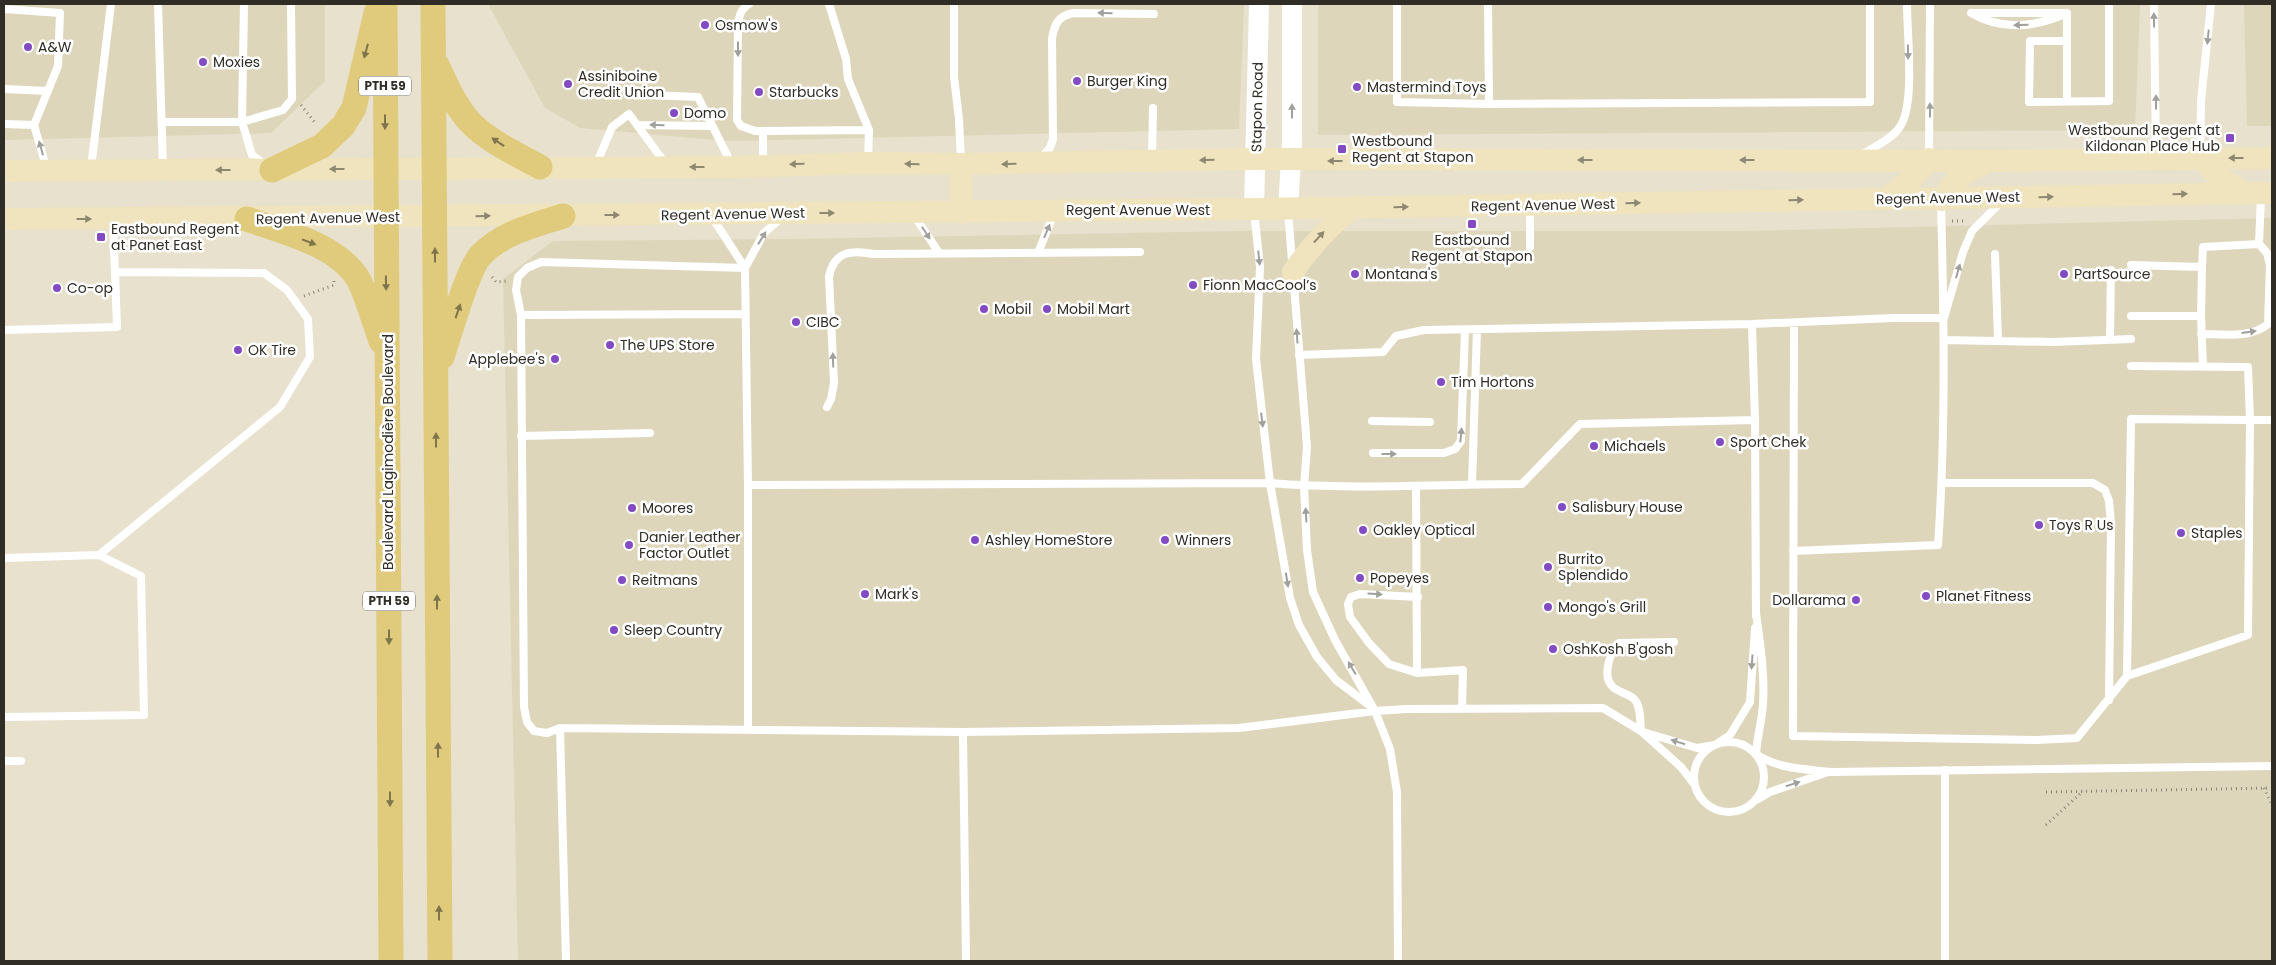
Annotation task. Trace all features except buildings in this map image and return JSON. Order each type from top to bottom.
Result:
[{"type":"main road","points":[[272,170],[322,146],[334,136],[349,116],[358,92],[359,78],[378,4]]},
{"type":"main road","name":"Boulevard Lagimodière Boulevard","points":[[385,4],[391,961]]},
{"type":"main road","points":[[434,4],[440,961]]},
{"type":"main road","points":[[444,4],[434,48],[458,107],[471,123],[502,146],[540,167]]},
{"type":"main road","points":[[2200,158],[2218,177],[2259,193]]},
{"type":"main road","points":[[4,171],[733,167],[868,163],[961,164],[1256,159],[1930,159],[1988,161],[2272,158]]},
{"type":"main road","points":[[1887,199],[1918,174],[1930,159]]},
{"type":"main road","points":[[2132,194],[2156,159]]},
{"type":"main road","points":[[1941,200],[1958,178],[1988,161]]},
{"type":"main road","points":[[961,164],[962,213]]},
{"type":"main road","name":"Regent Avenue West","points":[[4,219],[1254,210],[1887,199],[1941,200],[2132,194],[2259,193]]},
{"type":"main road","points":[[1292,272],[1325,231],[1352,208]]},
{"type":"main road","points":[[436,374],[469,276],[480,256],[505,237],[563,216]]},
{"type":"main road","points":[[247,218],[330,250],[345,264],[357,277],[388,361]]},
{"type":"street","name":"Stapon Road","points":[[1254,210],[1259,4]]},
{"type":"street","points":[[1288,209],[1292,160],[1292,4]]},
{"type":"lane","points":[[90,171],[111,4]]},
{"type":"lane","points":[[158,4],[163,170]]},
{"type":"lane","points":[[244,4],[242,122],[252,155],[272,170]]},
{"type":"lane","points":[[162,122],[242,122],[283,110],[292,99],[291,4]]},
{"type":"lane","points":[[748,4],[739,15],[738,26],[738,120],[741,126],[755,131],[869,130]]},
{"type":"lane","points":[[826,4],[846,59],[848,79],[869,130],[868,163]]},
{"type":"lane","points":[[954,4],[954,77],[959,119],[961,164]]},
{"type":"lane","points":[[1397,4],[1397,102],[1489,104],[1870,102],[1870,4]]},
{"type":"lane","points":[[1488,4],[1489,104]]},
{"type":"lane","points":[[1853,159],[1880,144],[1901,127],[1909,106],[1907,4]]},
{"type":"lane","points":[[1930,4],[1930,159]]},
{"type":"lane","points":[[1971,4],[1971,13]]},
{"type":"lane","points":[[2067,41],[2030,41],[2029,102],[2109,101],[2109,4]]},
{"type":"lane","points":[[2154,4],[2156,159]]},
{"type":"lane","points":[[2200,158],[2201,100],[2211,4]]},
{"type":"lane","points":[[4,9],[60,13],[58,66],[34,125],[48,172]]},
{"type":"lane","points":[[1036,163],[1050,148],[1053,139],[1052,39],[1056,23],[1066,14],[1073,13],[1154,14]]},
{"type":"lane","points":[[1971,13],[2067,13]]},
{"type":"lane","points":[[1971,13],[2001,25],[2048,22],[2067,13]]},
{"type":"lane","points":[[2067,13],[2068,101]]},
{"type":"lane","points":[[4,89],[48,91]]},
{"type":"lane","points":[[649,94],[698,96],[733,167]]},
{"type":"lane","points":[[1152,161],[1153,108]]},
{"type":"lane","points":[[596,167],[612,127],[629,114],[668,167]]},
{"type":"lane","points":[[4,124],[34,125]]},
{"type":"lane","points":[[637,125],[712,126]]},
{"type":"lane","points":[[763,131],[763,165]]},
{"type":"lane","points":[[2201,334],[2260,331],[2268,324],[2270,265],[2267,253],[2259,244],[2259,193]]},
{"type":"lane","points":[[1944,318],[1972,230],[2006,198]]},
{"type":"lane","points":[[1793,551],[1938,545],[1942,483],[1944,340],[1941,200]]},
{"type":"lane","points":[[1530,205],[1530,247]]},
{"type":"lane","points":[[1288,209],[1307,447],[1304,486],[1313,592],[1336,640],[1375,711],[1390,749],[1396,792],[1398,961]]},
{"type":"lane","points":[[1038,252],[1056,210]]},
{"type":"lane","points":[[1254,210],[1260,267],[1256,359],[1270,483],[1290,598],[1299,626],[1317,656],[1336,680],[1375,711]]},
{"type":"lane","points":[[913,213],[939,253]]},
{"type":"lane","points":[[711,214],[745,268]]},
{"type":"lane","points":[[748,730],[748,485],[744,314],[745,268],[764,233],[786,214]]},
{"type":"lane","points":[[4,330],[117,327],[113,219]]},
{"type":"lane","points":[[2202,367],[2203,247],[2259,244]]},
{"type":"lane","points":[[827,407],[831,399],[834,383],[829,276],[832,263],[846,253],[1140,252]]},
{"type":"lane","points":[[1995,254],[1998,339]]},
{"type":"lane","points":[[745,268],[541,262],[527,268],[518,277],[516,290],[521,315],[524,707],[527,722],[534,731],[548,734],[560,728],[963,732],[1239,728],[1375,711],[1462,708],[1603,708],[1641,731],[1681,768],[1695,785],[1702,800],[1711,808],[1722,812],[1734,813],[1745,809],[1770,792],[1831,772]]},
{"type":"lane","points":[[2132,265],[2202,267]]},
{"type":"lane","points":[[2110,340],[2112,270]]},
{"type":"lane","points":[[99,555],[280,407],[310,357],[308,319],[287,290],[264,273],[115,272]]},
{"type":"lane","points":[[521,315],[744,314]]},
{"type":"lane","points":[[2131,316],[2201,316]]},
{"type":"lane","points":[[1299,355],[1383,352],[1396,336],[1424,330],[1752,324],[1893,318],[1944,318]]},
{"type":"lane","points":[[1794,322],[1793,736],[2037,740],[2077,738],[2127,676],[2248,635],[2250,420],[2248,368],[2131,366]]},
{"type":"lane","points":[[1695,785],[1696,766],[1701,756],[1730,735],[1750,702],[1756,613],[1755,420],[1752,324]]},
{"type":"lane","points":[[1472,484],[1477,329]]},
{"type":"lane","points":[[1373,454],[1444,453],[1455,450],[1461,441],[1464,330]]},
{"type":"lane","points":[[1944,340],[1998,339],[2053,342],[2131,340]]},
{"type":"lane","points":[[2127,676],[2131,419],[2272,420]]},
{"type":"lane","points":[[748,485],[1270,483],[1304,486],[1416,486],[1522,484],[1580,424],[1755,420]]},
{"type":"lane","points":[[1372,421],[1430,422]]},
{"type":"lane","points":[[521,436],[650,434]]},
{"type":"lane","points":[[1942,483],[2093,483],[2105,490],[2112,524],[2108,701]]},
{"type":"lane","points":[[1416,486],[1417,673]]},
{"type":"lane","points":[[4,558],[99,555],[141,576],[144,715],[4,717]]},
{"type":"lane","points":[[1418,597],[1360,594],[1351,597],[1348,604],[1350,617],[1369,643],[1388,664],[1417,673],[1463,670],[1462,708]]},
{"type":"lane","points":[[1756,613],[1763,666],[1763,705],[1757,735],[1756,754],[1764,769],[1765,781],[1762,792],[1756,800]]},
{"type":"lane","points":[[1641,731],[1637,702],[1610,685],[1608,676],[1610,655],[1613,648],[1619,643],[1674,642]]},
{"type":"lane","points":[[560,728],[566,961]]},
{"type":"lane","points":[[1641,731],[1697,748],[1732,742],[1742,744],[1766,761],[1784,766],[1831,772],[2272,766]]},
{"type":"lane","points":[[963,732],[966,961]]},
{"type":"lane","points":[[4,760],[22,761]]},
{"type":"lane","points":[[1945,770],[1945,961]]},
{"type":"path","points":[[292,92],[317,126]]},
{"type":"path","points":[[1947,221],[1966,221]]},
{"type":"path","points":[[491,270],[491,275],[496,282],[517,280]]},
{"type":"path","points":[[293,299],[334,285],[335,276]]},
{"type":"path","points":[[2264,788],[2272,805]]},
{"type":"path","points":[[2046,792],[2272,788]]},
{"type":"path","points":[[2046,826],[2084,791]]},
{"type":"shaded area","points":[[4,4],[325,4],[325,81],[271,133],[4,140]]},
{"type":"shaded area","points":[[488,4],[1244,4],[1239,129],[728,141],[580,128],[545,108]]},
{"type":"shaded area","points":[[1318,4],[2140,4],[2135,130],[1318,135]]},
{"type":"shaded area","points":[[2244,4],[2272,4],[2272,126],[2247,126]]},
{"type":"shaded area","points":[[2272,218],[2272,961],[518,961],[503,279],[553,241],[1240,231],[1748,231]]},
{"type":"place","name":"Osmow's","points":[[705,25]]},
{"type":"place","name":"A&W","points":[[28,47]]},
{"type":"place","name":"Moxies","points":[[203,62]]},
{"type":"place","name":"Burger King","points":[[1077,81]]},
{"type":"place","name":"Assiniboine Credit Union","points":[[568,84]]},
{"type":"place","name":"Mastermind Toys","points":[[1357,87]]},
{"type":"place","name":"Starbucks","points":[[759,92]]},
{"type":"place","name":"Domo","points":[[674,113]]},
{"type":"place","name":"Westbound Regent at Kildonan Place Hub","points":[[2230,138]]},
{"type":"place","name":"Westbound Regent at Stapon","points":[[1342,149]]},
{"type":"place","name":"Eastbound Regent at Stapon","points":[[1472,224]]},
{"type":"place","name":"Eastbound Regent at Panet East","points":[[101,237]]},
{"type":"place","name":"Montana's","points":[[1355,274]]},
{"type":"place","name":"PartSource","points":[[2064,274]]},
{"type":"place","name":"Fionn MacCool’s","points":[[1193,285]]},
{"type":"place","name":"Co-op","points":[[57,288]]},
{"type":"place","name":"Mobil","points":[[984,309]]},
{"type":"place","name":"Mobil Mart","points":[[1047,309]]},
{"type":"place","name":"CIBC","points":[[796,322]]},
{"type":"place","name":"The UPS Store","points":[[610,345]]},
{"type":"place","name":"OK Tire","points":[[238,350]]},
{"type":"place","name":"Applebee's","points":[[555,359]]},
{"type":"place","name":"Tim Hortons","points":[[1441,382]]},
{"type":"place","name":"Sport Chek","points":[[1720,442]]},
{"type":"place","name":"Michaels","points":[[1594,446]]},
{"type":"place","name":"Salisbury House","points":[[1562,507]]},
{"type":"place","name":"Moores","points":[[632,508]]},
{"type":"place","name":"Toys R Us","points":[[2039,525]]},
{"type":"place","name":"Oakley Optical","points":[[1363,530]]},
{"type":"place","name":"Staples","points":[[2181,533]]},
{"type":"place","name":"Ashley HomeStore","points":[[975,540]]},
{"type":"place","name":"Winners","points":[[1165,540]]},
{"type":"place","name":"Danier Leather Factor Outlet","points":[[629,545]]},
{"type":"place","name":"Burrito Splendido","points":[[1548,567]]},
{"type":"place","name":"Popeyes","points":[[1360,578]]},
{"type":"place","name":"Reitmans","points":[[622,580]]},
{"type":"place","name":"Mark's","points":[[865,594]]},
{"type":"place","name":"Planet Fitness","points":[[1926,596]]},
{"type":"place","name":"Dollarama","points":[[1856,600]]},
{"type":"place","name":"Mongo's Grill","points":[[1548,607]]},
{"type":"place","name":"Sleep Country","points":[[614,630]]},
{"type":"place","name":"OshKosh B'gosh","points":[[1553,649]]}]
